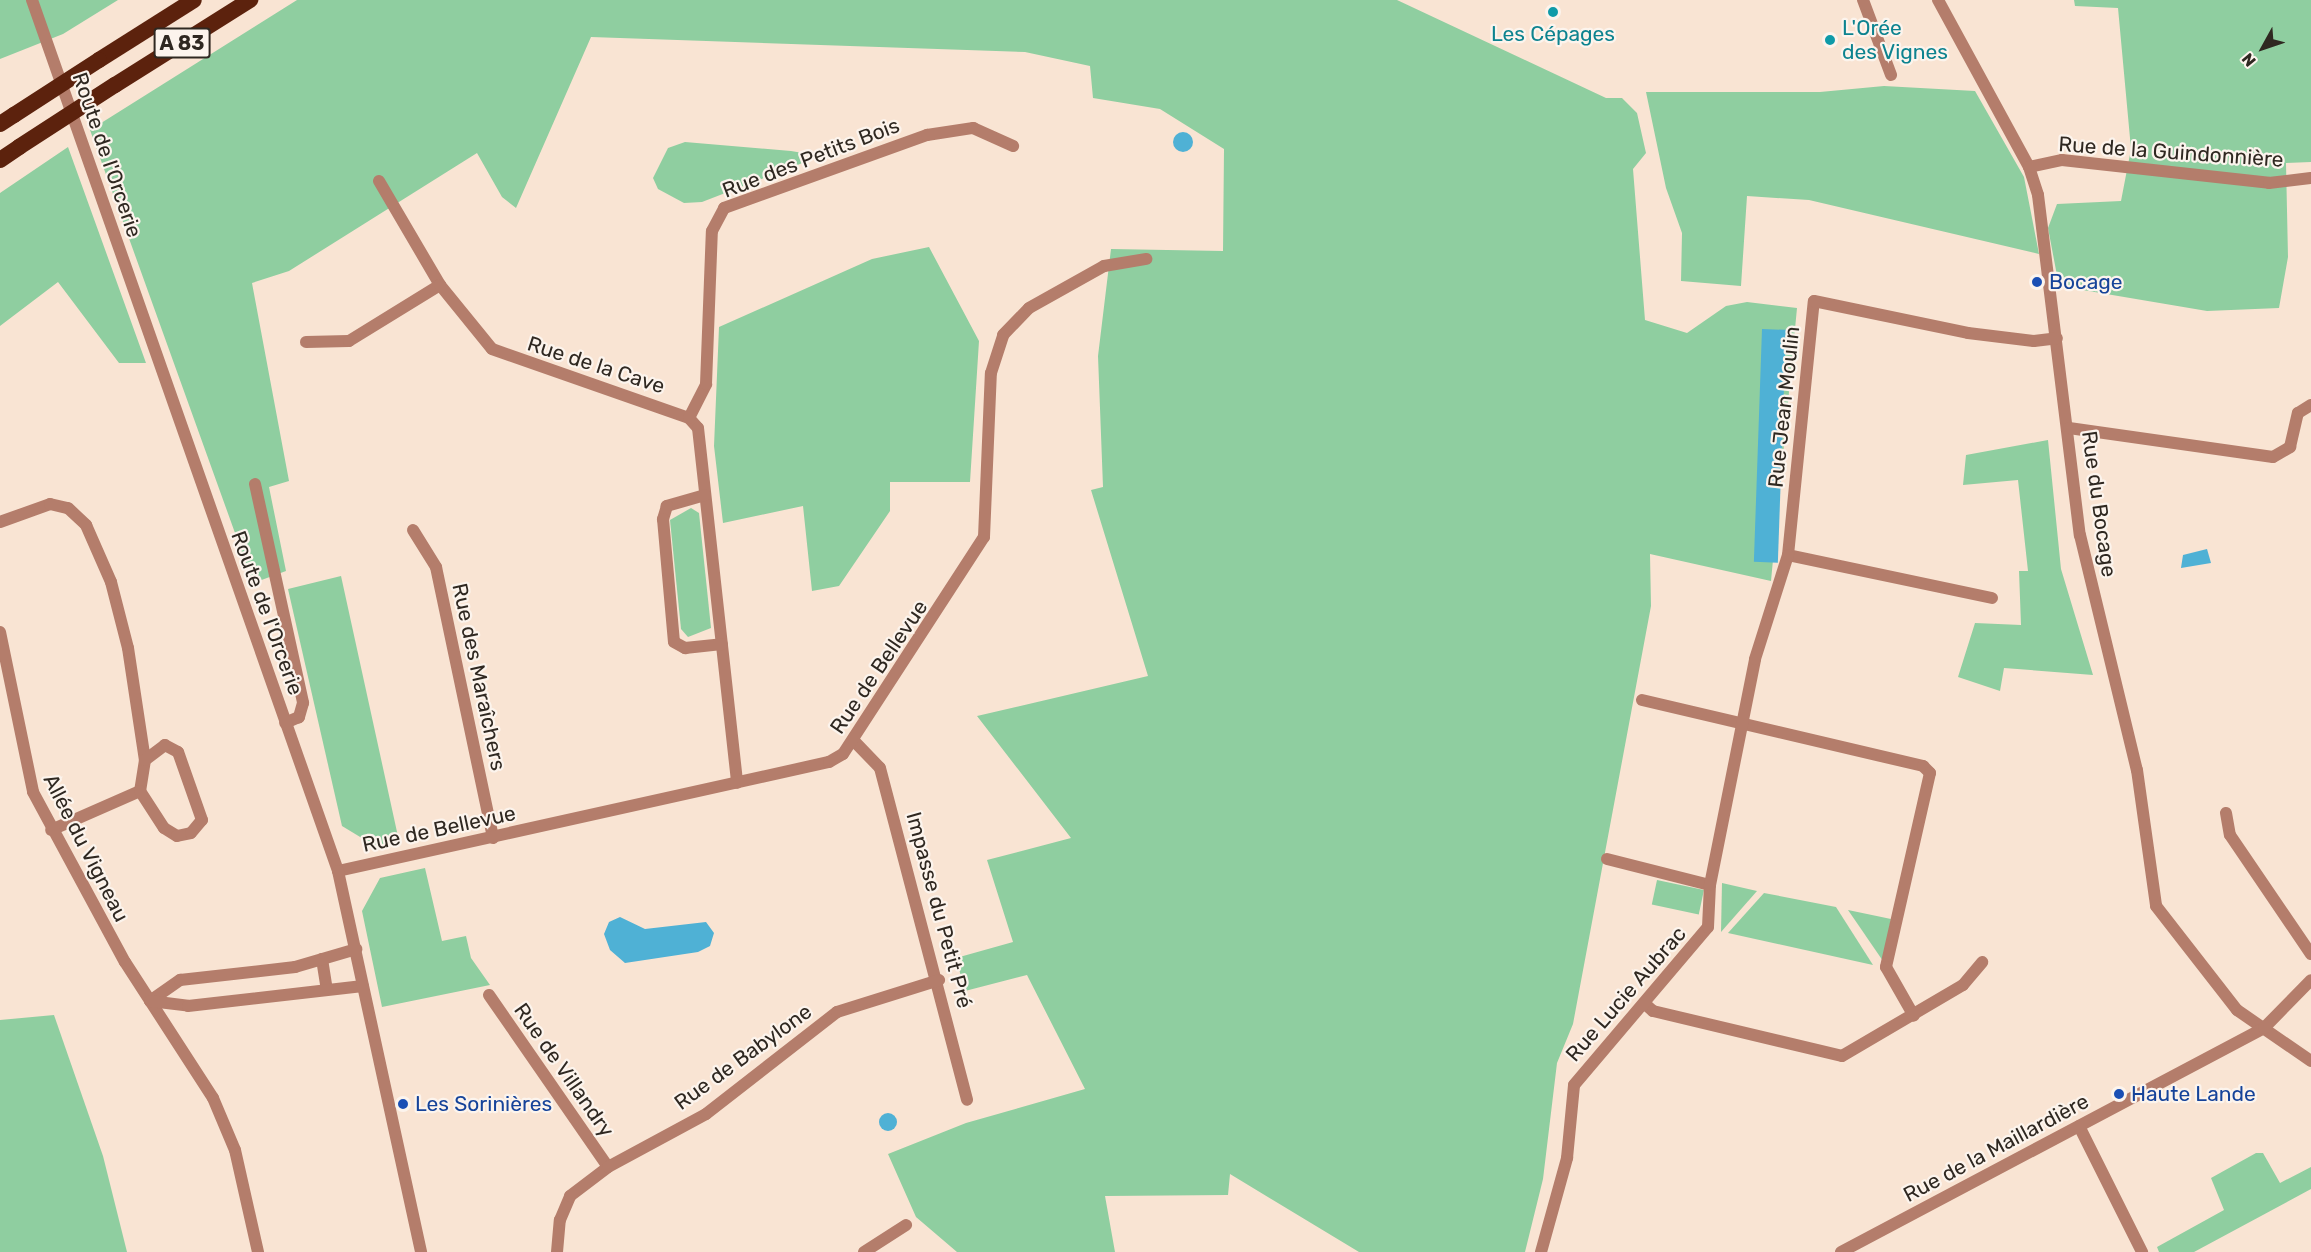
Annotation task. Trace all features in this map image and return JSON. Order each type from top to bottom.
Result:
[{"type":"highway","name":"A 83","points":[[7,119],[194,0]]},
{"type":"highway","name":"A 83","points":[[0,160],[250,0]]},
{"type":"street","name":"Route de l'Orcerie","points":[[32,0],[338,871],[421,1252]]},
{"type":"street","points":[[1863,0],[1891,75]]},
{"type":"street","name":"Rue du Bocage","points":[[1938,0],[2029,167],[2040,206],[2069,428],[2080,535],[2137,770],[2156,906],[2237,1010],[2311,1061]]},
{"type":"street","name":"Rue des Petits Bois","points":[[689,418],[706,384],[712,231],[724,208],[927,135],[973,128],[1013,146]]},
{"type":"street","name":"Rue de la Guindonnière","points":[[2029,167],[2062,160],[2269,183],[2311,178]]},
{"type":"street","name":"Rue de la Cave","points":[[379,181],[440,285],[492,349],[689,418]]},
{"type":"street","name":"Rue de Bellevue","points":[[338,871],[829,762],[854,741],[984,537],[991,373],[1003,335],[1029,308],[1104,266],[1146,259]]},
{"type":"street","points":[[306,342],[349,341],[440,285]]},
{"type":"street","name":"Rue Jean Moulin","points":[[1788,555],[1814,301],[1968,333],[2034,341],[2057,338]]},
{"type":"street","points":[[2069,428],[2273,457],[2290,447],[2298,413],[2311,405]]},
{"type":"street","points":[[689,418],[698,428],[737,783]]},
{"type":"street","points":[[255,484],[303,703],[299,717],[285,723]]},
{"type":"street","points":[[705,495],[667,506],[663,519],[674,642],[685,648],[722,644]]},
{"type":"street","points":[[0,522],[50,504],[68,508],[86,525],[111,582],[128,648],[145,760],[140,791],[164,828],[177,836],[191,833],[202,820],[178,752],[165,745],[145,760]]},
{"type":"street","name":"Rue des Maraîchers","points":[[413,530],[436,567],[493,838]]},
{"type":"street","points":[[1788,555],[1992,598]]},
{"type":"street","name":"Rue Lucie Aubrac","points":[[1541,1252],[1567,1158],[1574,1084],[1708,927],[1710,885],[1760,637],[1788,555]]},
{"type":"street","name":"Allée du Vigneau","points":[[0,632],[26,772],[51,830],[226,1127],[258,1252]]},
{"type":"street","points":[[1642,700],[1923,766],[1930,773],[1886,967],[1914,1016]]},
{"type":"street","name":"Impasse du Petit Pré","points":[[854,741],[880,768],[939,980],[967,1100]]},
{"type":"street","points":[[51,830],[140,791]]},
{"type":"street","points":[[2226,813],[2230,835],[2311,954]]},
{"type":"street","points":[[1607,859],[1710,885]]},
{"type":"street","points":[[150,1001],[180,980],[322,959],[356,949]]},
{"type":"street","points":[[322,959],[327,989]]},
{"type":"street","points":[[1644,1003],[1653,1011],[1842,1056],[1914,1016],[1963,985],[1982,962]]},
{"type":"street","name":"Rue de Babylone","points":[[557,1252],[560,1220],[570,1196],[608,1167],[706,1114],[837,1012],[939,980]]},
{"type":"street","name":"Rue de la Maillardière","points":[[1841,1252],[2264,1028],[2311,980]]},
{"type":"street","points":[[150,1001],[188,1006],[363,986]]},
{"type":"street","name":"Rue de Villandry","points":[[489,995],[608,1167]]},
{"type":"street","points":[[2079,1126],[2142,1252]]},
{"type":"street","points":[[864,1252],[906,1225]]},
{"type":"green space","points":[[0,0],[118,0],[63,34],[0,59]]},
{"type":"green space","points":[[297,0],[1397,0],[1606,98],[1622,98],[1637,113],[1646,153],[1633,169],[1645,320],[1687,333],[1726,306],[1747,302],[1797,308],[1771,581],[1650,554],[1651,606],[1573,1024],[1557,1063],[1543,1179],[1525,1252],[1359,1252],[1230,1174],[1228,1195],[1105,1196],[1115,1252],[957,1252],[916,1217],[888,1154],[966,1123],[1085,1089],[1027,975],[965,991],[956,958],[1013,942],[987,860],[1071,838],[977,716],[1148,676],[1091,490],[1103,487],[1098,356],[1111,249],[1223,251],[1224,149],[1160,109],[1093,98],[1090,66],[1025,52],[591,37],[516,208],[502,197],[477,153],[289,271],[252,283],[289,481],[269,487],[286,571],[253,583],[90,130]]},
{"type":"green space","points":[[2074,0],[2311,0],[2311,162],[2286,163],[2288,257],[2279,308],[2207,311],[2059,286],[2048,228],[2057,204],[2121,201],[2131,149],[2118,8],[2075,6]]},
{"type":"green space","points":[[1884,86],[1975,91],[2024,177],[2039,254],[1809,200],[1747,196],[1741,286],[1681,281],[1682,233],[1666,188],[1646,92],[1820,92]]},
{"type":"green space","points":[[685,142],[803,153],[805,162],[702,202],[684,203],[658,189],[653,178],[668,148]]},
{"type":"green space","points":[[68,147],[146,363],[119,363],[58,282],[0,326],[0,193]]},
{"type":"green space","points":[[929,247],[979,341],[970,482],[890,482],[890,511],[839,586],[812,591],[803,506],[723,523],[714,446],[719,327],[872,259]]},
{"type":"green space","points":[[2048,440],[2061,569],[2093,675],[2004,668],[2000,691],[1958,677],[1975,623],[2021,625],[2019,571],[2028,571],[2018,480],[1963,485],[1966,455]]},
{"type":"green space","points":[[691,508],[699,513],[711,628],[688,637],[681,629],[670,520]]},
{"type":"green space","points":[[341,576],[399,841],[375,846],[342,826],[288,589]]},
{"type":"green space","points":[[425,868],[442,941],[466,936],[471,958],[490,985],[382,1007],[362,911],[380,878]]},
{"type":"green space","points":[[1657,880],[1704,890],[1699,914],[1652,904]]},
{"type":"green space","points":[[1722,883],[1757,891],[1721,932]]},
{"type":"green space","points":[[1764,893],[1836,907],[1873,965],[1728,933]]},
{"type":"green space","points":[[1848,910],[1891,919],[1883,961]]},
{"type":"green space","points":[[54,1015],[103,1156],[127,1252],[0,1252],[0,1020]]},
{"type":"green space","points":[[2256,1153],[2263,1153],[2280,1183],[2311,1167],[2311,1189],[2194,1252],[2159,1252],[2157,1247],[2224,1210],[2211,1178]]},
{"type":"water","points":[[1183,132],[1190,135],[1193,142],[1190,149],[1183,152],[1176,149],[1173,142],[1176,135]]},
{"type":"water","points":[[1762,329],[1786,330],[1778,563],[1754,562]]},
{"type":"water","points":[[2207,549],[2211,563],[2181,568],[2183,555]]},
{"type":"water","points":[[620,917],[645,929],[706,922],[714,933],[710,946],[698,952],[625,963],[610,950],[604,934],[609,922]]},
{"type":"water","points":[[888,1113],[894,1116],[897,1122],[894,1128],[888,1131],[882,1128],[879,1122],[882,1116]]},
{"type":"place","name":"Les Cépages","points":[[1553,12]]},
{"type":"place","name":"L'Orée des Vignes","points":[[1830,40]]},
{"type":"place","name":"Bocage","points":[[2037,282]]},
{"type":"place","name":"Haute Lande","points":[[2119,1094]]},
{"type":"place","name":"Les Sorinières","points":[[403,1104]]}]
